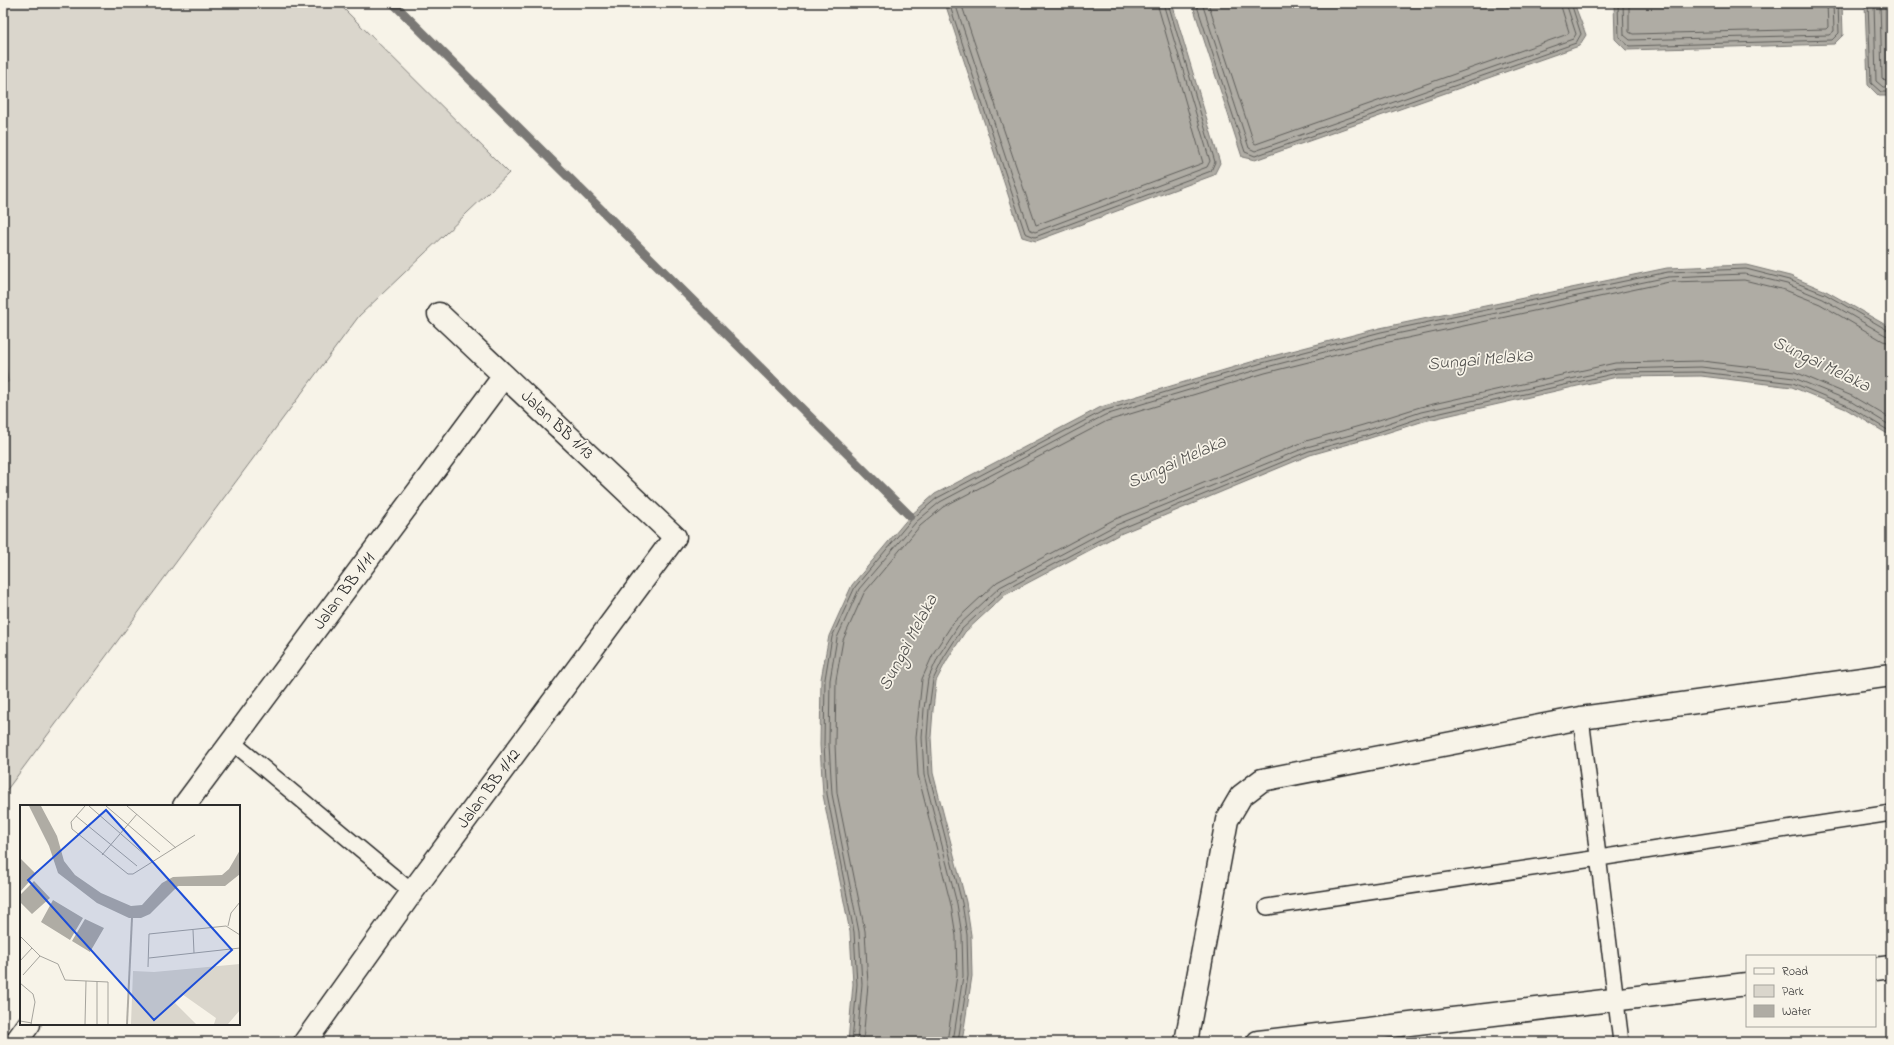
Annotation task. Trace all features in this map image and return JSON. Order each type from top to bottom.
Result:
[{"type":"street","name":"Jalan BB 1/13","points":[[439,314],[675,537]]},
{"type":"street","name":"Jalan BB 1/11","points":[[185,805],[504,376]]},
{"type":"street","name":"Jalan BB 1/12","points":[[305,1042],[412,892],[675,537]]},
{"type":"street","points":[[1186,1042],[1226,820],[1241,796],[1262,780],[1581,718],[1891,675]]},
{"type":"street","points":[[1876,969],[1891,967]]},
{"type":"street","points":[[1258,1042],[1746,984]]},
{"type":"street","points":[[16,1042],[28,1025]]},
{"type":"lane","points":[[1581,718],[1621,1042]]},
{"type":"lane","points":[[231,741],[412,892]]},
{"type":"lane","points":[[1266,906],[1599,858],[1891,813]]},
{"type":"green space","points":[[3,3],[338,3],[509,173],[359,316],[3,795],[3,383],[8,382],[3,348]]},
{"type":"water","points":[[945,3],[1172,3],[1220,163],[1214,175],[1036,241],[1022,237]]},
{"type":"water","points":[[1192,3],[1574,3],[1586,35],[1579,46],[1255,160],[1242,157]]},
{"type":"water","points":[[1614,3],[1842,3],[1843,35],[1834,44],[1626,50],[1615,39]]},
{"type":"water","points":[[1865,3],[1891,3],[1891,96],[1879,96],[1868,85]]},
{"type":"water","name":"Sungai Melaka","points":[[1746,265],[1790,276],[1826,291],[1891,328],[1891,436],[1846,409],[1792,387],[1701,376],[1617,377],[1424,421],[1310,455],[1120,534],[1005,595],[965,632],[947,660],[936,681],[933,710],[931,737],[933,773],[966,902],[971,935],[972,976],[962,1042],[848,1042],[853,984],[850,932],[823,795],[820,745],[821,679],[829,636],[852,585],[910,516],[935,494],[1101,407],[1261,359],[1380,328],[1667,268]]},
{"type":"waterway","points":[[393,3],[910,516]]}]
